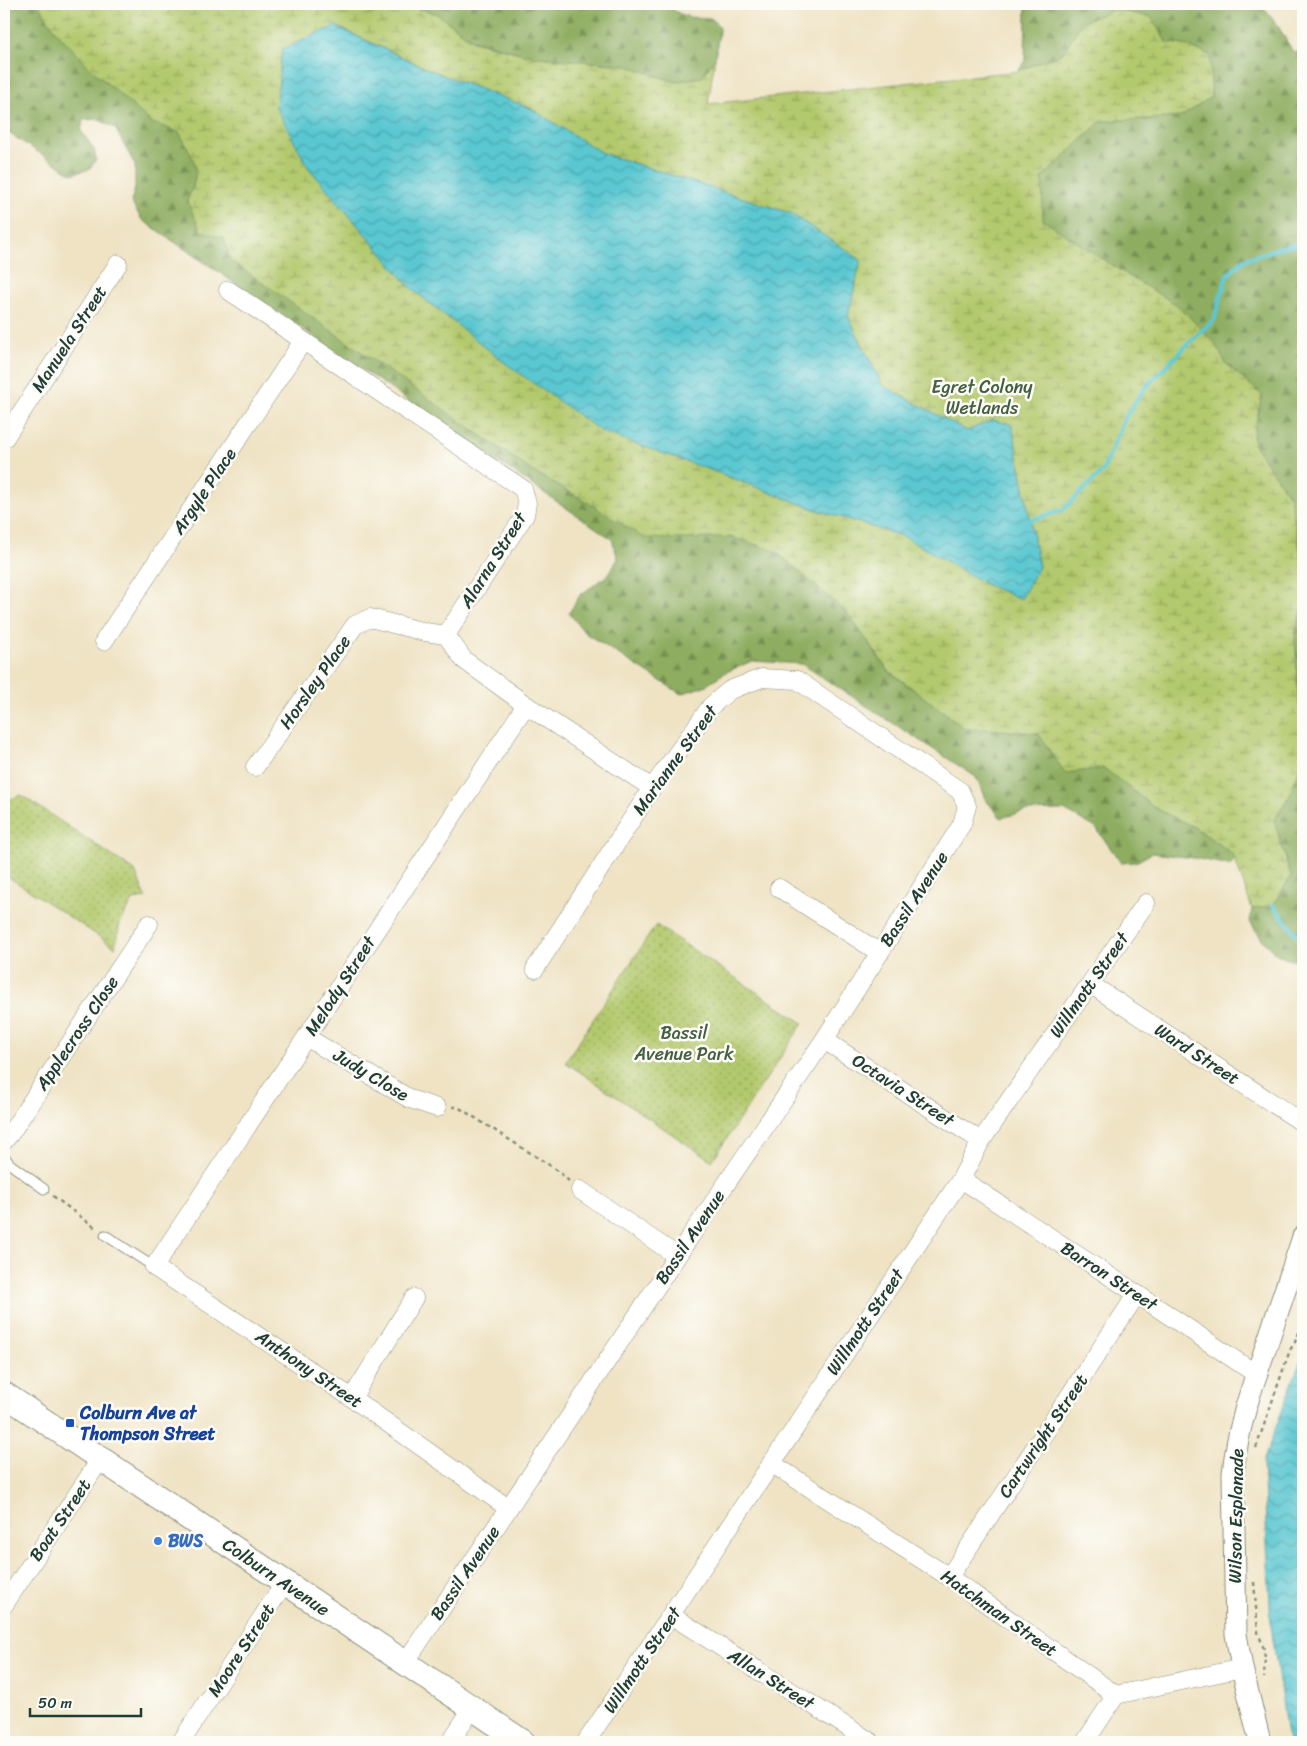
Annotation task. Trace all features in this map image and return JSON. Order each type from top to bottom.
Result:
[{"type":"main road","name":"Colburn Avenue","points":[[4,1394],[523,1742]]},
{"type":"street","name":"Manuela Street","points":[[4,439],[118,264]]},
{"type":"street","name":"Alarna Street","points":[[228,290],[522,489],[527,503],[525,515],[446,635]]},
{"type":"street","name":"Argyle Place","points":[[104,641],[303,341]]},
{"type":"street","name":"Horsley Place","points":[[255,767],[355,625],[370,618],[425,632],[446,635]]},
{"type":"street","points":[[446,635],[464,660],[526,705],[652,788]]},
{"type":"street","name":"Marianne Street","points":[[536,970],[652,788],[711,706],[730,690],[762,678],[797,680],[960,791],[967,806]]},
{"type":"street","name":"Melody Street","points":[[154,1267],[526,705]]},
{"type":"street","name":"Bassil Avenue","points":[[405,1663],[824,1040],[962,824],[967,806]]},
{"type":"street","points":[[779,888],[880,953]]},
{"type":"street","name":"Willmott Street","points":[[586,1742],[672,1616],[771,1463],[961,1180],[982,1141],[1146,903]]},
{"type":"street","name":"Applecross Close","points":[[4,1141],[149,924]]},
{"type":"street","name":"Ward Street","points":[[1090,984],[1303,1123]]},
{"type":"street","name":"Judy Close","points":[[306,1037],[410,1099],[437,1108]]},
{"type":"street","name":"Octavia Street","points":[[824,1040],[982,1141]]},
{"type":"street","name":"Barron Street","points":[[961,1180],[1138,1294],[1256,1374]]},
{"type":"street","points":[[580,1190],[677,1256]]},
{"type":"street","name":"Wilson Esplanade","points":[[1260,1742],[1242,1668],[1236,1627],[1233,1474],[1239,1430],[1303,1237]]},
{"type":"street","name":"Anthony Street","points":[[154,1267],[352,1398],[508,1508]]},
{"type":"street","name":"Cartwright Street","points":[[949,1578],[1138,1294]]},
{"type":"street","points":[[352,1398],[414,1298]]},
{"type":"street","name":"Boat Street","points":[[4,1605],[100,1460]]},
{"type":"street","name":"Hatchman Street","points":[[771,1463],[949,1578],[1116,1695]]},
{"type":"street","name":"Moore Street","points":[[181,1742],[285,1582]]},
{"type":"street","name":"Allan Street","points":[[672,1616],[871,1742]]},
{"type":"street","points":[[1085,1742],[1116,1695],[1242,1668]]},
{"type":"street","points":[[450,1742],[472,1709]]},
{"type":"lane","points":[[4,1156],[10,1164],[44,1189]]},
{"type":"lane","name":"Anthony Street","points":[[105,1235],[154,1267]]},
{"type":"path","points":[[437,1108],[458,1107],[554,1168],[580,1190]]},
{"type":"path","points":[[44,1189],[105,1235]]},
{"type":"path","points":[[1256,1449],[1290,1350],[1303,1324]]},
{"type":"path","points":[[1254,1578],[1258,1632],[1265,1658],[1264,1683]]},
{"type":"green space","points":[[4,4],[38,4],[54,29],[90,68],[152,123],[179,132],[190,151],[195,166],[196,173],[187,201],[201,231],[224,238],[532,471],[587,502],[687,539],[731,537],[776,551],[849,615],[888,671],[966,728],[1038,733],[1065,773],[1104,768],[1155,808],[1196,828],[1233,854],[1235,860],[1230,865],[1152,853],[1136,862],[1121,863],[1096,828],[1064,810],[1027,811],[1001,818],[985,799],[976,777],[802,664],[752,661],[724,673],[707,685],[681,694],[585,633],[569,613],[580,595],[607,576],[618,559],[612,539],[142,220],[131,202],[135,188],[135,165],[115,128],[97,119],[83,120],[81,131],[94,149],[96,159],[90,169],[72,174],[4,130]]},
{"type":"green space","name":"Egret Colony Wetlands","points":[[38,4],[404,4],[437,14],[473,41],[535,57],[624,65],[675,82],[702,77],[715,58],[708,104],[1018,71],[1063,53],[1082,22],[1114,10],[1151,17],[1166,42],[1187,46],[1210,55],[1211,97],[1181,117],[1101,121],[1042,178],[1043,220],[1177,305],[1214,342],[1226,364],[1262,395],[1253,435],[1254,445],[1290,497],[1303,566],[1303,606],[1295,633],[1298,696],[1303,728],[1303,759],[1290,794],[1274,821],[1291,876],[1273,905],[1252,909],[1233,854],[1196,828],[1155,808],[1104,768],[1065,773],[1038,733],[966,729],[888,670],[849,615],[776,551],[731,537],[644,538],[587,502],[532,471],[230,260],[224,238],[201,231],[187,201],[196,173],[190,151],[179,132],[152,123],[90,68],[54,29]],"holes":[[[336,26],[430,70],[530,108],[602,153],[790,213],[861,260],[848,316],[882,385],[967,431],[993,420],[1012,425],[1039,567],[987,585],[905,537],[814,509],[724,475],[412,289],[308,167]]]},
{"type":"green space","points":[[404,4],[668,4],[682,15],[711,18],[720,27],[715,58],[702,77],[675,82],[624,65],[535,57],[473,40],[437,14]]},
{"type":"green space","points":[[1026,4],[1257,4],[1268,14],[1282,32],[1293,52],[1303,51],[1303,565],[1290,497],[1254,445],[1253,435],[1262,395],[1226,364],[1214,342],[1177,305],[1043,220],[1042,178],[1101,121],[1181,117],[1211,97],[1210,55],[1187,46],[1166,42],[1151,17],[1082,22],[1063,53],[1018,71],[1025,62]]},
{"type":"green space","points":[[1303,606],[1303,728],[1298,696],[1295,633]]},
{"type":"green space","points":[[1303,759],[1303,961],[1285,958],[1277,954],[1266,944],[1250,922],[1252,909],[1273,905],[1291,876],[1274,821],[1290,794]]},
{"type":"green space","points":[[21,795],[135,871],[146,898],[133,900],[120,923],[115,947],[4,874],[4,802]]},
{"type":"green space","name":"Bassil Avenue Park","points":[[656,925],[803,1023],[712,1161],[565,1062]]},
{"type":"water","points":[[335,26],[430,70],[530,108],[602,153],[790,213],[861,260],[848,316],[882,385],[967,431],[993,420],[1012,425],[1039,567],[1021,599],[987,585],[905,537],[814,509],[602,432],[505,363],[412,289],[308,167],[276,107],[282,49]]},
{"type":"water","points":[[1303,1354],[1303,1742],[1288,1742],[1271,1626],[1263,1462]]},
{"type":"waterway","points":[[1025,522],[1063,510],[1103,471],[1125,418],[1144,389],[1214,320],[1227,275],[1244,260],[1279,248],[1303,243]]},
{"type":"waterway","points":[[1273,905],[1303,943]]},
{"type":"place","name":"Colburn Ave at Thompson Street","points":[[70,1423]]},
{"type":"place","name":"BWS","points":[[158,1541]]}]
